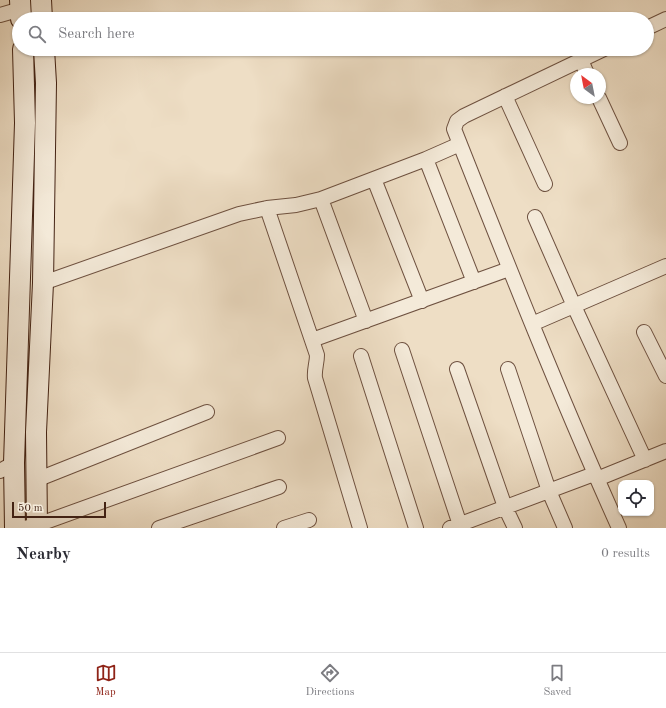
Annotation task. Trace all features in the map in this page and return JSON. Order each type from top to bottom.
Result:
[{"type":"main road","points":[[41,0],[42,12]]},
{"type":"main road","points":[[15,528],[7,467],[25,123],[23,56]]},
{"type":"main road","points":[[33,527],[43,283],[46,83],[44,56]]},
{"type":"street","points":[[0,15],[21,9]]},
{"type":"street","points":[[654,25],[666,19]]},
{"type":"street","points":[[589,56],[464,116],[457,121],[454,129],[532,324],[619,528]]},
{"type":"street","points":[[581,60],[584,68]]},
{"type":"street","points":[[505,96],[545,184]]},
{"type":"street","points":[[602,104],[620,143]]},
{"type":"street","points":[[43,283],[239,214],[267,208],[296,205],[321,199],[426,160],[460,144]]},
{"type":"street","points":[[426,160],[474,282]]},
{"type":"street","points":[[374,179],[422,301]]},
{"type":"street","points":[[321,199],[366,321]]},
{"type":"street","points":[[267,208],[317,355],[314,373],[315,378],[360,528]]},
{"type":"street","points":[[535,217],[645,460]]},
{"type":"street","points":[[532,324],[666,266]]},
{"type":"street","points":[[312,340],[510,269]]},
{"type":"street","points":[[644,332],[666,376]]},
{"type":"street","points":[[402,350],[457,527],[549,491],[596,477],[666,451]]},
{"type":"street","points":[[361,356],[416,528]]},
{"type":"street","points":[[457,369],[505,507],[515,528]]},
{"type":"street","points":[[508,369],[549,491],[565,528]]},
{"type":"street","points":[[36,480],[207,412]]},
{"type":"street","points":[[33,527],[278,438]]},
{"type":"street","points":[[159,528],[279,487]]},
{"type":"street","points":[[284,528],[309,520]]}]
